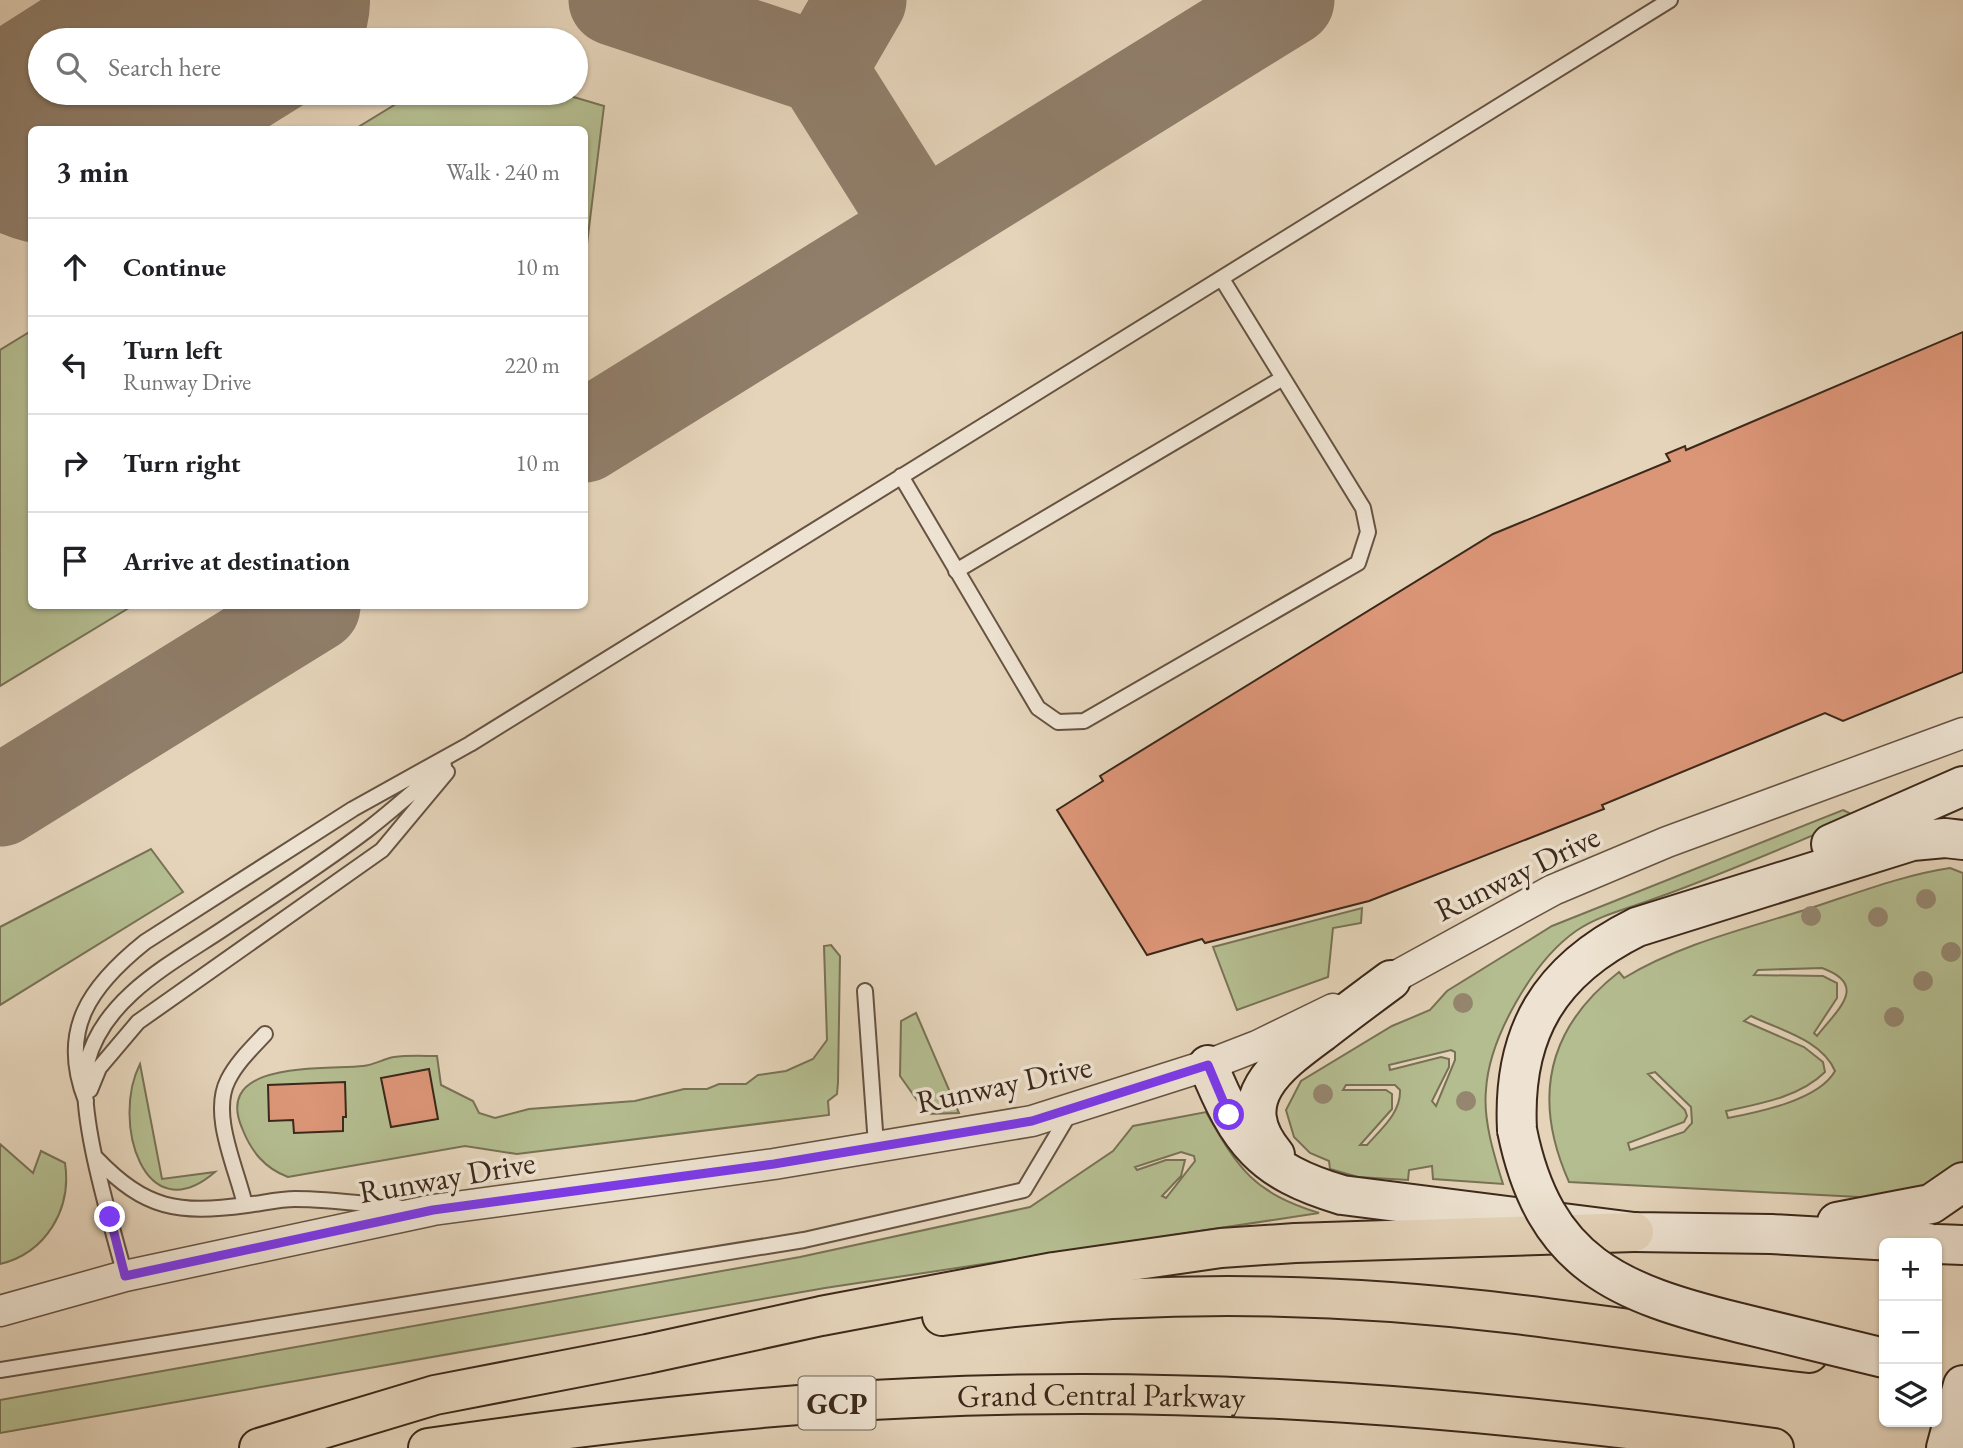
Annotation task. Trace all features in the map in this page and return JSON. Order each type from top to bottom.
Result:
[{"type":"highway","points":[[259,1448],[435,1395],[983,1284],[1221,1248],[1295,1243],[1634,1232]]},
{"type":"highway","points":[[647,1354],[972,1311],[1198,1297],[1359,1301],[1512,1314],[1879,1359]]},
{"type":"highway","name":"Grand Central Parkway","points":[[428,1448],[675,1416],[914,1398],[1035,1395],[1358,1404],[1596,1425],[1774,1448]]},
{"type":"main road","points":[[1720,900],[1832,844],[1963,786]]},
{"type":"main road","points":[[1879,1359],[1686,1310],[1624,1287],[1579,1255],[1546,1214],[1527,1176],[1517,1130],[1515,1098],[1522,1052],[1540,1013],[1563,978],[1613,939],[1637,927],[1912,841],[1963,839]]},
{"type":"main road","points":[[1304,1183],[1284,1166],[1260,1131],[1257,1102],[1263,1086],[1282,1062],[1391,980]]},
{"type":"main road","points":[[1208,1065],[1229,1115],[1241,1134],[1268,1161],[1304,1183],[1342,1195],[1634,1232],[1771,1234],[1879,1240]]},
{"type":"main road","points":[[1771,1234],[1910,1211],[1931,1205],[1963,1182]]},
{"type":"main road","points":[[1942,1244],[1963,1245]]},
{"type":"main road","points":[[1942,1371],[1963,1376]]},
{"type":"main road","points":[[1946,1448],[1963,1385]]},
{"type":"street","name":"Runway Drive","points":[[0,1311],[125,1276],[433,1210],[774,1164],[1032,1121],[1072,1110],[1257,1046],[1391,980],[1503,915],[1574,881],[1667,842],[1963,733]]},
{"type":"lane","points":[[86,1101],[77,1080],[73,1052],[79,1021],[100,985],[124,959],[145,942],[353,809],[470,744],[1670,0]]},
{"type":"lane","points":[[901,476],[1038,708],[1058,722],[1084,721],[1357,563],[1368,532],[1363,508],[1222,279]]},
{"type":"lane","points":[[956,571],[1283,378]]},
{"type":"lane","points":[[125,1276],[95,1157],[86,1101],[87,1065],[97,1036],[128,998],[160,969],[367,831],[470,744]]},
{"type":"lane","points":[[86,1101],[99,1068],[138,1022],[382,850],[470,744]]},
{"type":"lane","points":[[865,991],[876,1145]]},
{"type":"lane","points":[[245,1205],[225,1138],[221,1106],[227,1081],[265,1034]]},
{"type":"lane","points":[[0,1370],[804,1240],[1024,1190],[1072,1110]]},
{"type":"lane","points":[[95,1157],[114,1177],[158,1203],[184,1210],[294,1199],[433,1210]]},
{"type":"green space","points":[[588,101],[604,106],[588,236],[588,126],[360,126],[394,105],[588,105]]},
{"type":"green space","points":[[28,333],[28,609],[127,609],[0,686],[0,350]]},
{"type":"green space","points":[[1843,810],[1857,817],[1709,878],[1596,920],[1560,944],[1544,961],[1516,1002],[1495,1047],[1489,1069],[1486,1113],[1503,1184],[1433,1179],[1432,1166],[1409,1170],[1408,1180],[1358,1177],[1330,1169],[1329,1161],[1310,1153],[1294,1137],[1286,1110],[1301,1081],[1392,1026],[1430,1010],[1447,991],[1552,926]],"holes":[[[1451,1050],[1455,1052],[1455,1060],[1436,1106],[1432,1101],[1449,1067],[1449,1059],[1441,1057],[1390,1070],[1389,1065]],[[1346,1085],[1395,1085],[1400,1090],[1394,1113],[1367,1145],[1360,1145],[1392,1109],[1392,1094],[1386,1090],[1343,1090]]]},
{"type":"green space","points":[[151,849],[183,892],[0,1005],[0,927]]},
{"type":"green space","points":[[1950,868],[1963,873],[1963,1165],[1916,1200],[1569,1182],[1551,1122],[1553,1067],[1562,1041],[1576,1017],[1595,994],[1619,972],[1624,978],[1668,956],[1715,938],[1880,885]],"holes":[[[1822,968],[1844,982],[1847,990],[1840,1007],[1817,1036],[1814,1033],[1837,998],[1837,983],[1823,976],[1754,975],[1758,970]],[[1751,1016],[1799,1037],[1820,1051],[1835,1071],[1816,1090],[1802,1097],[1771,1108],[1728,1118],[1726,1111],[1765,1102],[1804,1088],[1825,1072],[1823,1062],[1804,1047],[1744,1021]],[[1655,1072],[1691,1107],[1692,1123],[1684,1132],[1630,1150],[1628,1143],[1684,1122],[1687,1116],[1685,1110],[1648,1074]]]},
{"type":"green space","points":[[1362,908],[1361,923],[1333,928],[1328,977],[1237,1010],[1213,947]]},
{"type":"green space","points":[[831,945],[840,956],[838,1082],[837,1094],[828,1101],[829,1115],[517,1154],[465,1146],[288,1177],[259,1158],[242,1128],[237,1106],[243,1090],[257,1080],[300,1069],[367,1065],[399,1056],[437,1056],[441,1085],[473,1101],[479,1113],[495,1118],[529,1109],[635,1101],[684,1089],[707,1089],[719,1084],[746,1084],[758,1075],[786,1071],[813,1059],[827,1040],[824,946]]},
{"type":"green space","points":[[916,1013],[959,1113],[927,1114],[900,1076],[901,1021]]},
{"type":"green space","points":[[140,1064],[162,1179],[215,1172],[190,1187],[169,1189],[152,1180],[140,1162],[132,1139],[130,1114],[132,1088]]},
{"type":"green space","points":[[1206,1112],[1228,1149],[1250,1176],[1278,1197],[1319,1213],[825,1288],[0,1433],[0,1400],[800,1257],[1030,1207],[1113,1151],[1133,1126]],"holes":[[[1181,1152],[1194,1156],[1195,1161],[1166,1198],[1162,1196],[1181,1176],[1185,1160],[1166,1160],[1137,1170],[1135,1167]]]},
{"type":"green space","points":[[0,1144],[33,1173],[41,1151],[65,1163],[66,1180],[60,1212],[43,1239],[31,1250],[0,1264]]},
{"type":"building","points":[[1963,332],[1963,672],[1843,721],[1825,713],[1602,805],[1604,809],[1369,901],[1205,943],[1202,939],[1147,955],[1057,810],[1103,781],[1100,776],[1493,534],[1670,461],[1666,454],[1685,446],[1686,450]]},
{"type":"building","points":[[429,1069],[438,1119],[391,1127],[381,1078]]},
{"type":"building","points":[[345,1082],[346,1117],[343,1117],[343,1131],[294,1133],[293,1120],[269,1121],[268,1085]]},
{"type":"taxiway","points":[[614,0],[821,69],[921,228]]},
{"type":"taxiway","points":[[821,69],[861,0]]},
{"type":"taxiway","points":[[588,435],[1289,0]]},
{"type":"taxiway","points":[[0,801],[310,609]]},
{"type":"runway","points":[[211,28],[256,0]]},
{"type":"runway","points":[[55,126],[88,105]]},
{"type":"route","points":[[110,1217],[125,1276],[323,1236],[433,1210],[774,1164],[1032,1121],[1208,1065],[1229,1115]]}]
